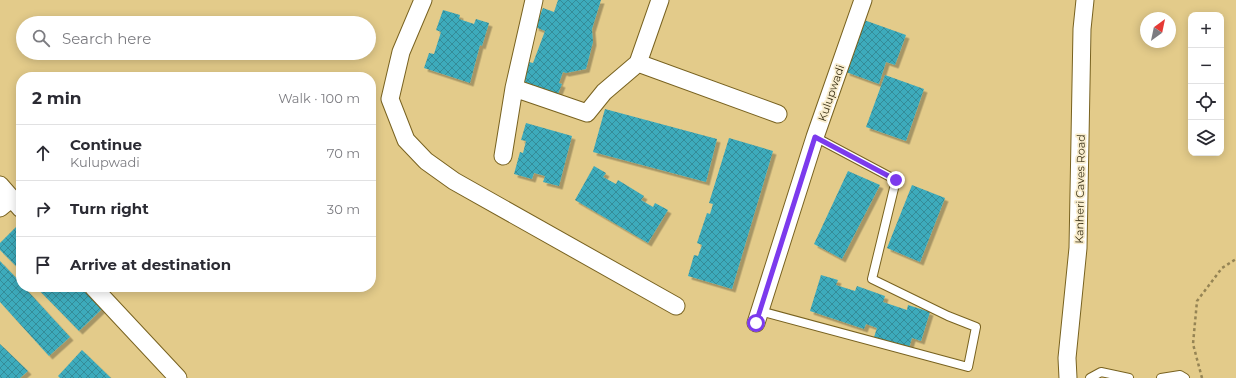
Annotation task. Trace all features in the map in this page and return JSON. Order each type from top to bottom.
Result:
[{"type":"street","points":[[423,0],[401,52],[390,99],[406,140],[426,161],[454,181],[676,306]]},
{"type":"street","points":[[503,156],[514,88],[534,0]]},
{"type":"street","points":[[514,88],[587,113],[604,92],[638,63],[660,0]]},
{"type":"street","name":"Kulupwadi","points":[[758,317],[815,137],[863,0]]},
{"type":"street","name":"Kanheri Caves Road","points":[[1068,378],[1068,358],[1078,248],[1082,29],[1085,0]]},
{"type":"street","points":[[638,63],[778,114]]},
{"type":"street","points":[[0,185],[11,205]]},
{"type":"street","points":[[98,292],[178,378]]},
{"type":"lane","points":[[758,317],[968,367],[976,327],[948,316],[872,279],[896,180],[815,137]]},
{"type":"lane","points":[[1090,378],[1101,372],[1129,378]]},
{"type":"lane","points":[[1161,378],[1180,375],[1185,378]]},
{"type":"path","points":[[1202,378],[1193,344],[1197,301],[1222,268],[1236,259]]},
{"type":"building","points":[[558,0],[601,0],[592,29],[593,42],[586,69],[566,73],[563,72],[559,83],[562,84],[556,99],[520,86],[529,62],[533,63],[545,31],[535,27],[543,8],[554,12]]},
{"type":"building","points":[[443,10],[460,15],[459,19],[474,24],[476,19],[489,23],[482,46],[480,45],[470,83],[424,68],[429,53],[434,54],[441,32],[436,30]]},
{"type":"building","points":[[864,20],[906,35],[895,65],[886,62],[879,84],[846,72]]},
{"type":"building","points":[[885,75],[924,89],[906,141],[866,127]]},
{"type":"building","points":[[605,109],[717,139],[706,182],[593,152]]},
{"type":"building","points":[[526,123],[572,136],[559,186],[543,182],[545,176],[534,173],[532,179],[514,174],[520,152],[523,153],[526,141],[521,140]]},
{"type":"building","points":[[729,138],[773,151],[732,289],[688,276],[694,255],[698,256],[702,245],[697,243],[707,213],[710,214],[713,204],[709,203]]},
{"type":"building","points":[[594,166],[606,173],[603,177],[616,184],[618,180],[644,196],[641,200],[653,207],[655,203],[668,210],[648,243],[575,200]]},
{"type":"building","points":[[848,171],[880,185],[842,259],[814,244]]},
{"type":"building","points":[[912,185],[945,198],[920,262],[887,248]]},
{"type":"building","points":[[16,227],[16,266],[0,250],[0,243]]},
{"type":"building","points":[[0,261],[16,278],[16,292],[29,292],[70,337],[49,356],[0,302]]},
{"type":"building","points":[[821,275],[838,280],[836,285],[855,291],[857,286],[885,296],[883,302],[907,310],[908,305],[930,312],[921,341],[912,338],[909,348],[874,337],[877,328],[866,324],[864,329],[810,311]]},
{"type":"building","points":[[41,292],[85,292],[102,309],[79,331]]},
{"type":"building","points":[[0,344],[28,371],[20,378],[0,378]]},
{"type":"building","points":[[82,350],[111,378],[60,378],[58,376]]},
{"type":"route","points":[[756,323],[815,137],[896,180]]}]
